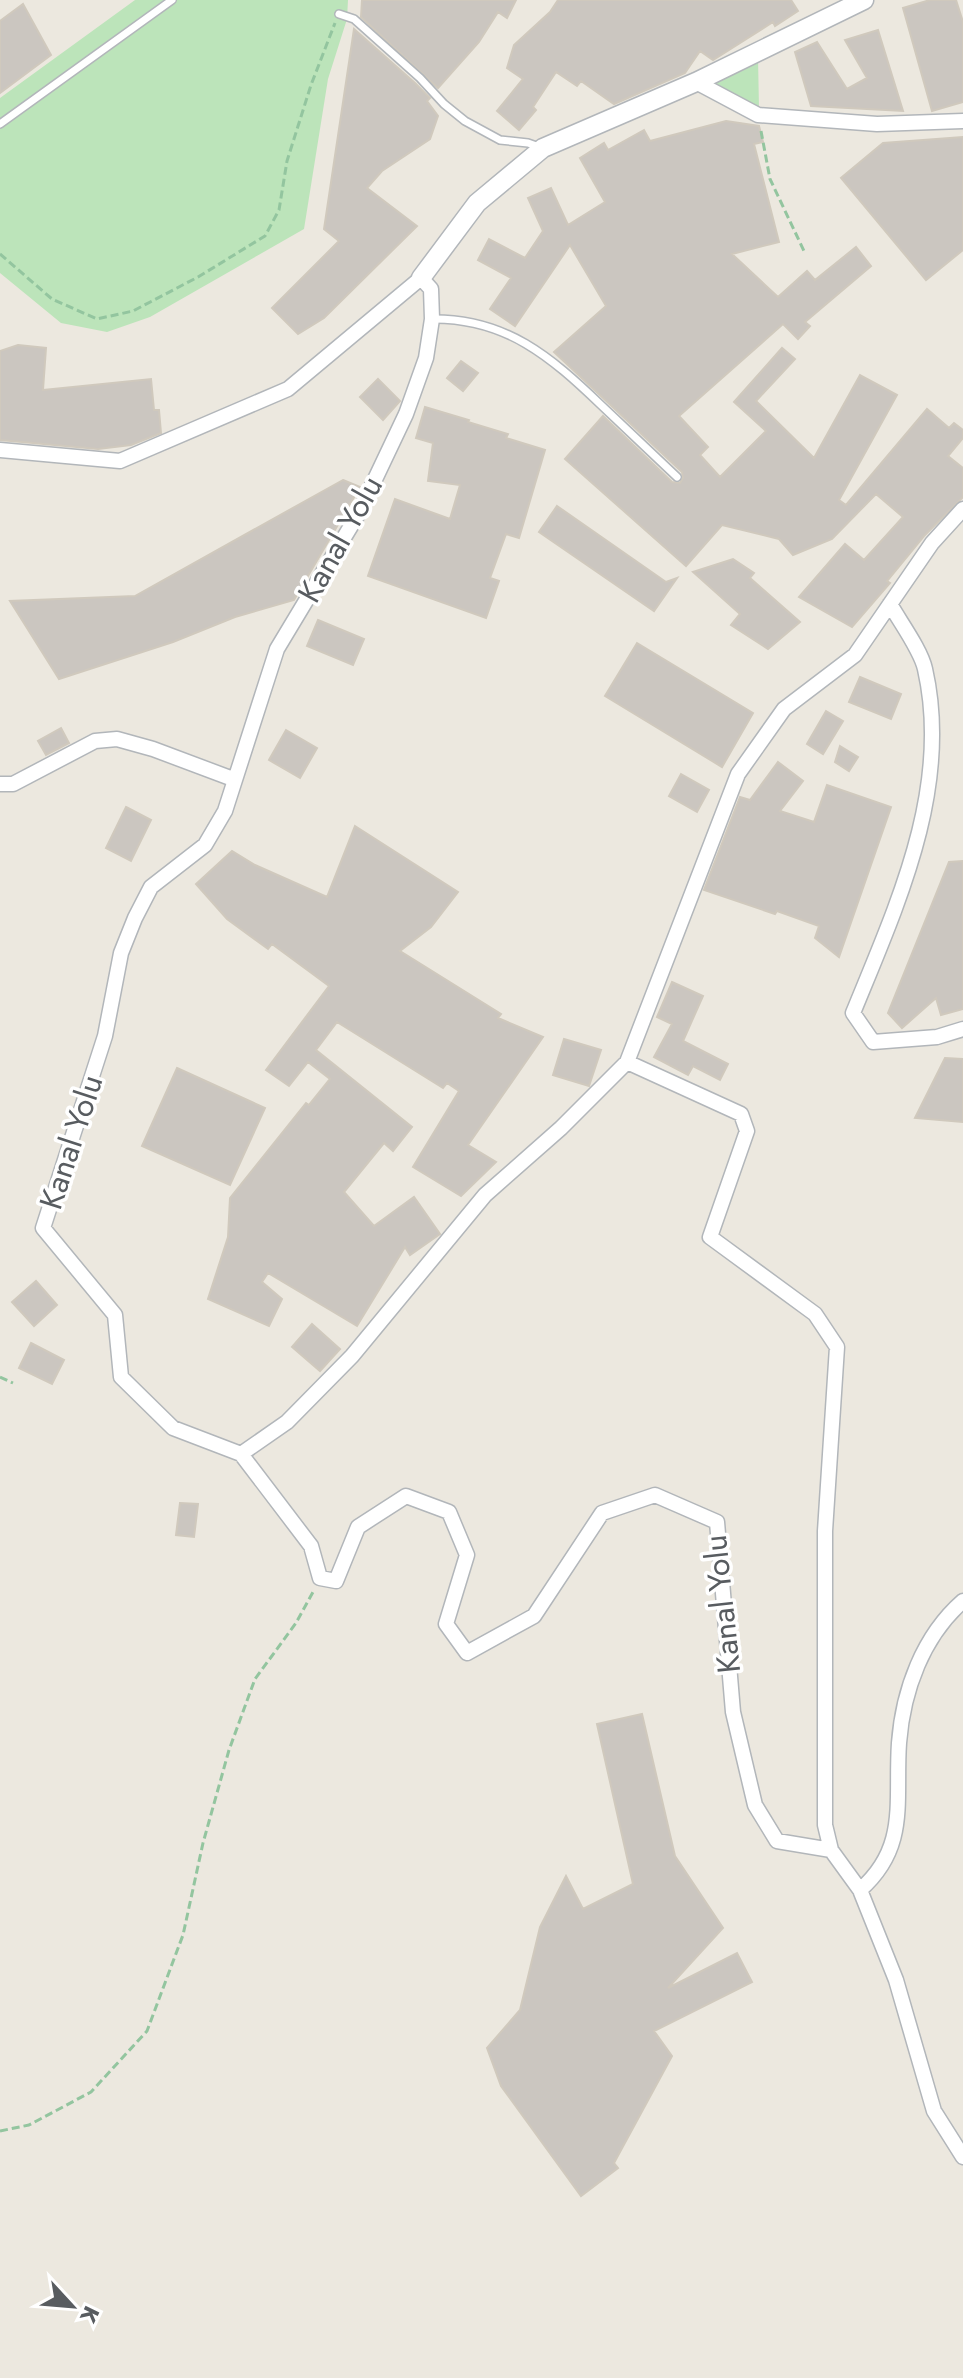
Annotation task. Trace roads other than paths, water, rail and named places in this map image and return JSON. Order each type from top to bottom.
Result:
[{"type":"street","points":[[0,450],[120,461],[288,389],[421,278],[477,203],[543,148],[696,82],[864,0]]},
{"type":"street","points":[[696,82],[758,115],[877,124],[963,121]]},
{"type":"street","name":"Kanal Yolu","points":[[421,278],[431,289],[432,319],[426,358],[406,414],[360,511],[277,649],[225,811],[205,845],[151,887],[135,918],[121,953],[105,1036],[43,1228],[115,1315],[121,1377],[173,1428],[241,1454],[311,1546],[320,1578],[336,1581],[358,1527],[406,1496],[449,1512],[467,1555],[446,1624],[467,1653],[534,1616],[602,1513],[655,1495],[717,1522],[733,1712],[755,1805],[777,1841],[831,1850]]},
{"type":"street","points":[[241,1454],[287,1422],[352,1356],[485,1195],[561,1128],[627,1062],[738,774],[784,709],[855,655],[932,543],[963,509]]},
{"type":"street","points":[[890,604],[925,666],[934,740],[921,829],[890,921],[853,1013],[873,1042],[937,1037],[963,1029]]},
{"type":"street","points":[[0,784],[13,784],[95,741],[117,739],[233,779]]},
{"type":"street","points":[[627,1062],[741,1114],[747,1131],[710,1237],[815,1314],[837,1347],[825,1531],[825,1825],[831,1850],[860,1890],[896,1980],[934,2111],[963,2157]]},
{"type":"street","points":[[860,1890],[883,1865],[895,1837],[900,1739],[911,1682],[931,1637],[963,1601]]},
{"type":"lane","points":[[0,124],[172,0]]},
{"type":"lane","points":[[339,14],[354,19],[465,121],[500,140],[543,148]]},
{"type":"lane","points":[[432,319],[461,320],[491,327],[548,357],[677,477]]}]
